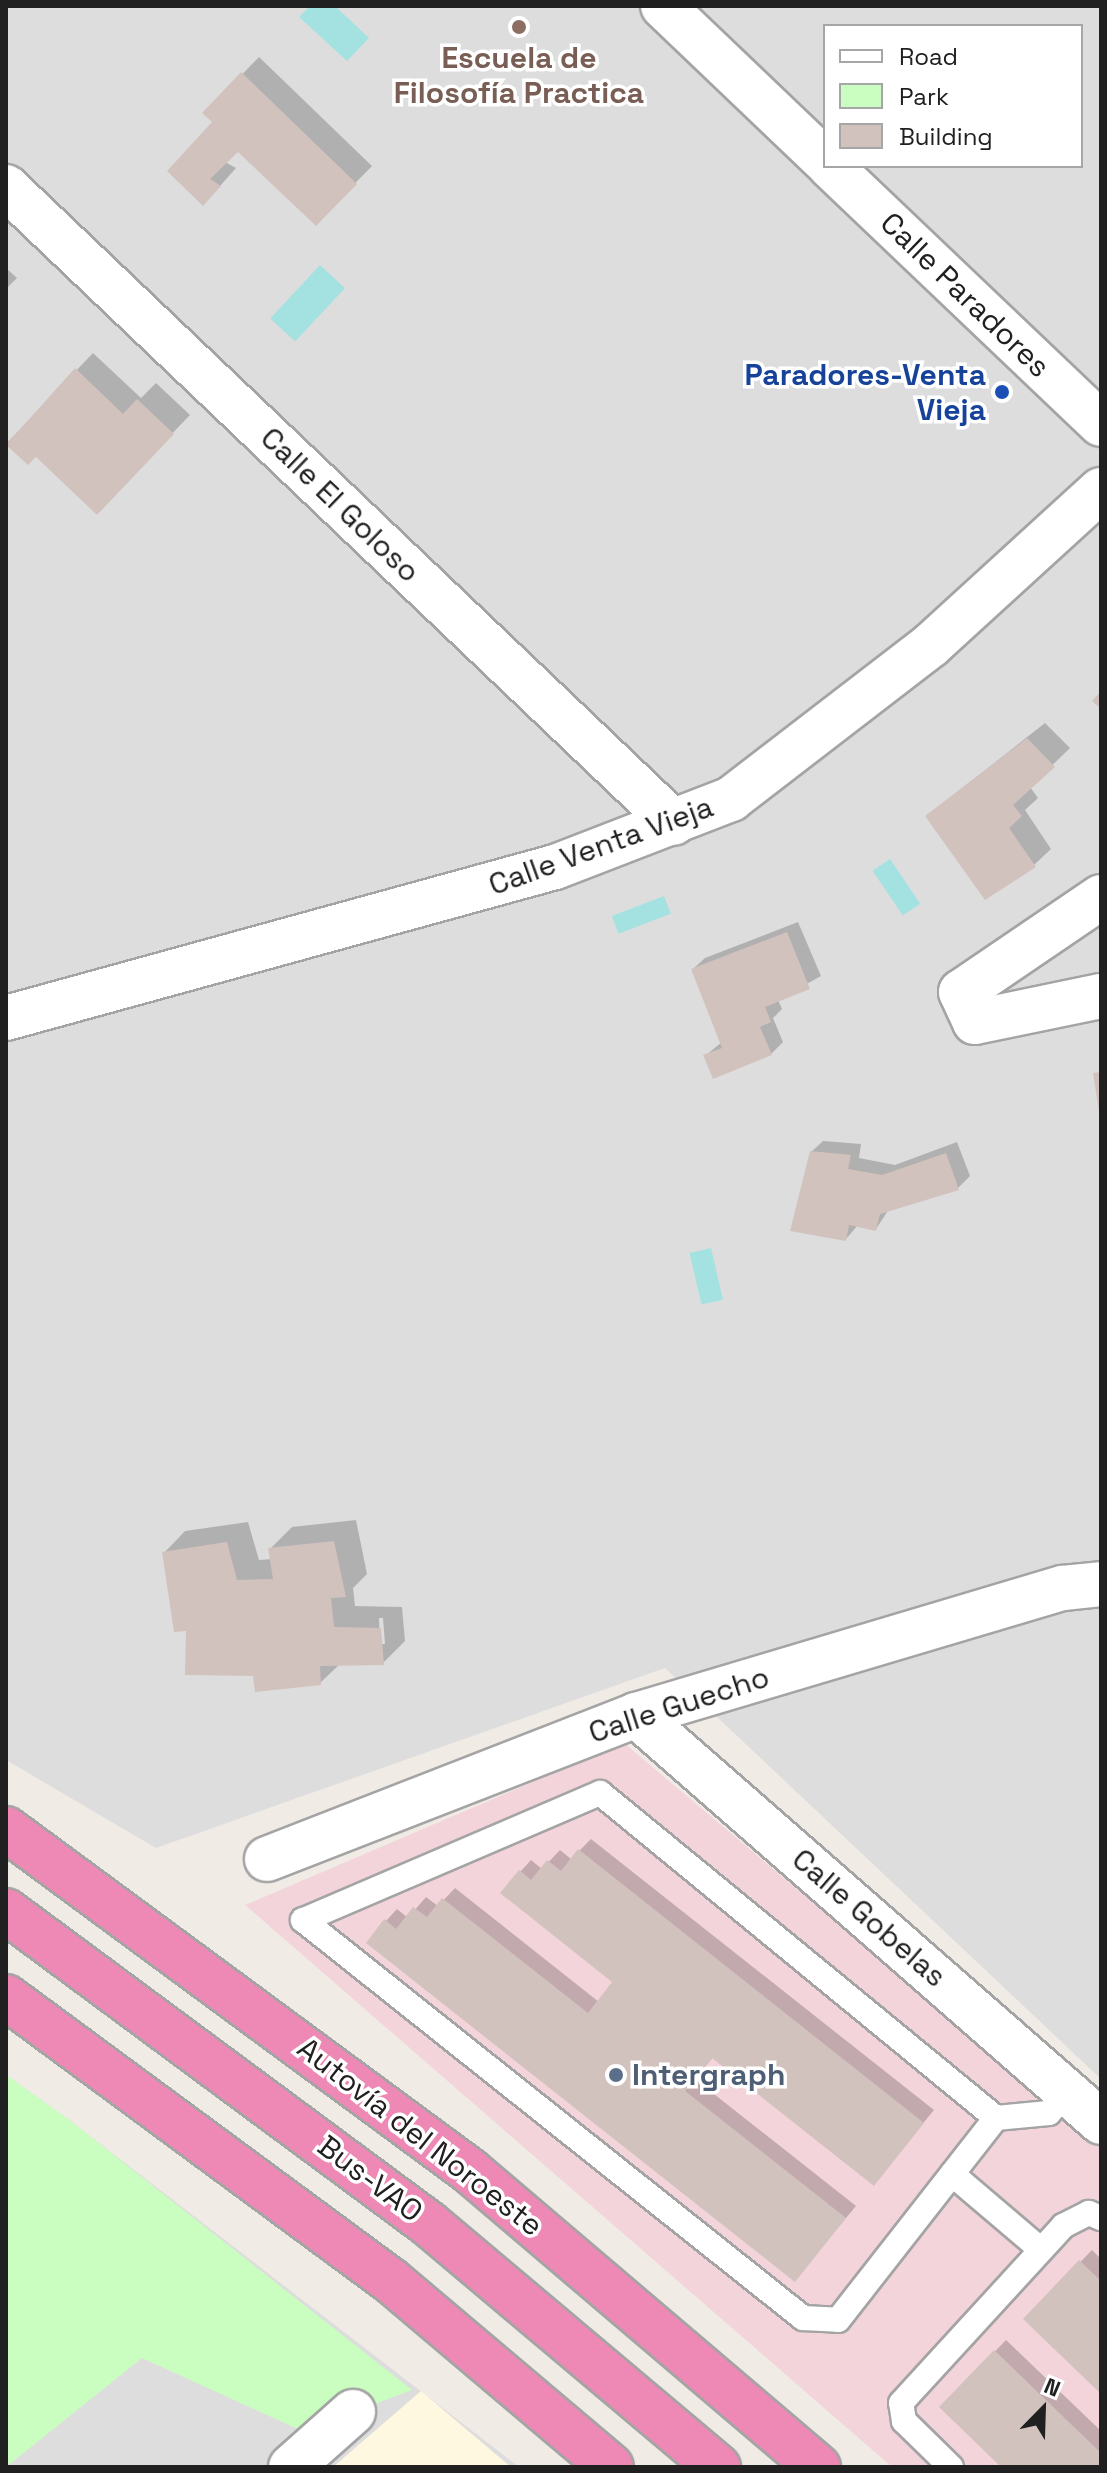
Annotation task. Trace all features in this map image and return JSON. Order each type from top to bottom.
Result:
[{"type":"highway","name":"Autovía del Noroeste","points":[[6,1829],[470,2171],[818,2467]]},
{"type":"highway","name":"Bus-VAO","points":[[6,1911],[429,2224],[718,2467]]},
{"type":"highway","points":[[6,1997],[390,2280],[611,2467]]},
{"type":"street","points":[[663,6],[823,159]]},
{"type":"street","name":"Calle Paradores","points":[[832,168],[1101,424]]},
{"type":"street","name":"Calle El Goloso","points":[[6,187],[674,823]]},
{"type":"street","name":"Calle Venta Vieja","points":[[6,1018],[314,939],[555,867],[731,799],[795,753],[931,645],[1101,490]]},
{"type":"street","points":[[1101,897],[961,992],[975,1022],[1101,996]]},
{"type":"street","name":"Calle Guecho","points":[[267,1859],[636,1715],[1063,1588],[1101,1584]]},
{"type":"street","name":"Calle Gobelas","points":[[636,1715],[1101,2122]]},
{"type":"street","points":[[291,2467],[353,2412]]},
{"type":"lane","points":[[996,2118],[838,2320],[803,2318],[303,1920],[600,1793],[996,2118],[1049,2113],[1067,2092]]},
{"type":"lane","points":[[952,2174],[1039,2248]]},
{"type":"lane","points":[[951,2467],[904,2421],[901,2403],[1039,2248],[1073,2217],[1101,2218]]},
{"type":"shaded area","points":[[6,6],[1101,6],[1101,2079],[665,1668],[156,1848],[6,1760]]},
{"type":"shaded area","points":[[624,1743],[1101,2146],[1101,2467],[892,2467],[245,1905]]},
{"type":"shaded area","points":[[6,2075],[68,2119],[519,2467],[6,2467]]},
{"type":"shaded area","points":[[421,2391],[511,2467],[333,2467]]},
{"type":"green space","points":[[6,2075],[68,2119],[412,2390],[302,2431],[142,2358],[6,2467]]},
{"type":"water","points":[[310,6],[335,6],[369,38],[347,61],[299,17]]},
{"type":"water","points":[[320,265],[345,288],[295,342],[270,318]]},
{"type":"water","points":[[890,859],[920,904],[903,916],[873,871]]},
{"type":"water","points":[[664,896],[671,914],[619,934],[612,916]]},
{"type":"water","points":[[711,1248],[723,1300],[701,1305],[690,1253]]},
{"type":"building","points":[[241,72],[357,184],[316,226],[238,152],[210,179],[221,186],[203,206],[167,171],[212,122],[202,113]]},
{"type":"building","points":[[75,368],[123,414],[137,399],[174,434],[97,515],[36,457],[28,465],[6,445]]},
{"type":"building","points":[[1101,691],[1101,709],[1092,701]]},
{"type":"building","points":[[1027,738],[1055,767],[1013,805],[1022,816],[1009,828],[1036,867],[985,900],[925,816]]},
{"type":"building","points":[[787,932],[810,989],[765,1007],[771,1022],[760,1027],[772,1055],[713,1079],[703,1055],[722,1048],[691,969]]},
{"type":"building","points":[[1101,1072],[1101,1111],[1099,1111],[1093,1073]]},
{"type":"building","points":[[810,1151],[851,1155],[848,1169],[882,1175],[946,1153],[959,1190],[880,1214],[876,1231],[849,1225],[846,1241],[790,1231]]},
{"type":"building","points":[[334,1541],[346,1597],[331,1598],[334,1627],[381,1628],[384,1665],[320,1666],[321,1685],[255,1692],[253,1676],[185,1675],[186,1631],[174,1632],[162,1552],[227,1542],[237,1580],[273,1579],[268,1548]]},
{"type":"building","name":"Intergraph","points":[[578,1849],[924,2123],[874,2186],[712,2058],[685,2091],[846,2218],[795,2282],[366,1943],[384,1919],[396,1929],[413,1907],[427,1917],[442,1898],[588,2013],[612,1982],[500,1893],[519,1870],[531,1880],[547,1860],[561,1871]]},
{"type":"building","points":[[1079,2260],[1101,2281],[1101,2394],[1023,2319]]},
{"type":"building","points":[[994,2350],[1101,2453],[1101,2467],[1001,2467],[939,2407]]},
{"type":"place","name":"Escuela de Filosofía Practica","points":[[519,27]]},
{"type":"place","name":"Paradores-Venta Vieja","points":[[1002,392]]},
{"type":"place","name":"Intergraph","points":[[616,2075]]}]
